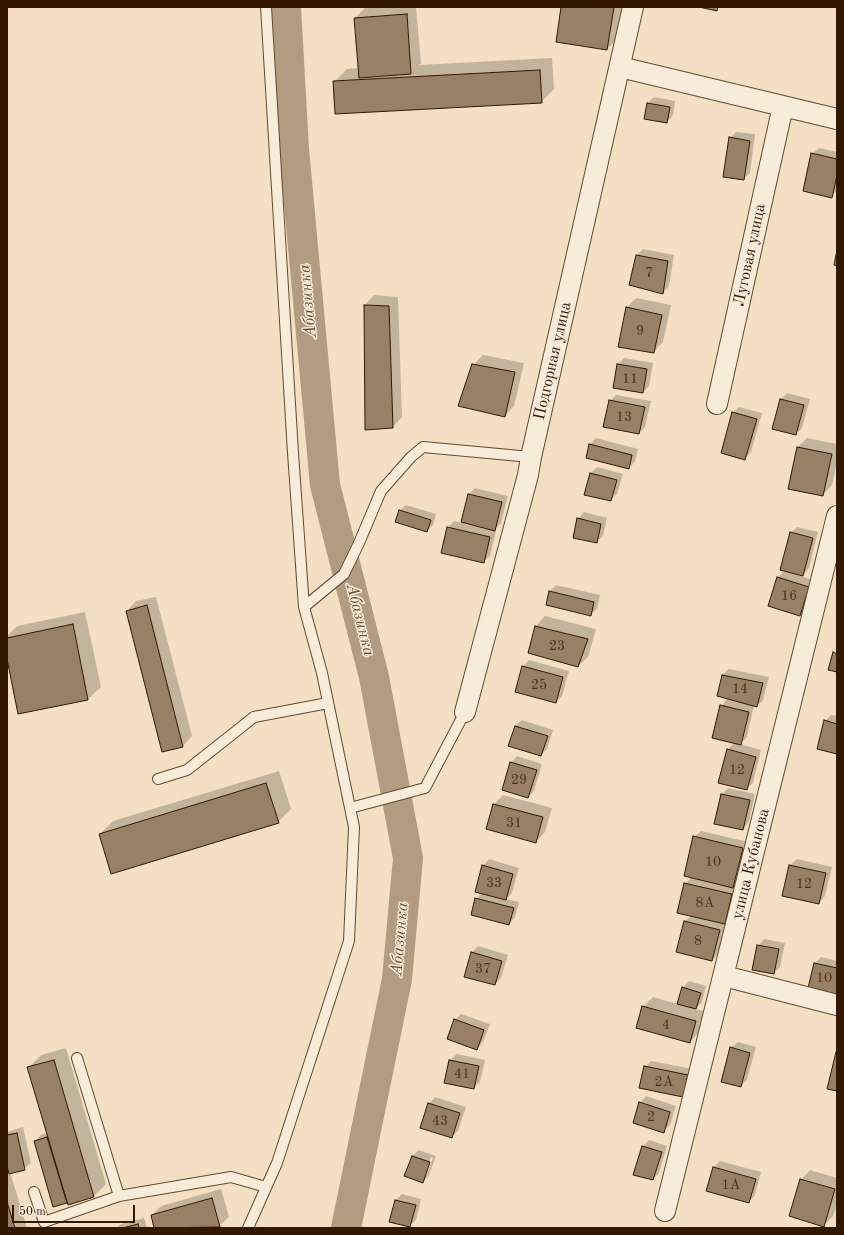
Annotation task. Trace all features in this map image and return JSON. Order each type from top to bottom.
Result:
[{"type":"street","name":"Подгорная улица","points":[[465,712],[526,482],[633,7]]},
{"type":"street","points":[[620,67],[837,119]]},
{"type":"street","name":"Луговая улица","points":[[717,404],[783,106]]},
{"type":"street","name":"улица Кубанова","points":[[665,1211],[837,516]]},
{"type":"street","points":[[724,976],[837,1005]]},
{"type":"lane","points":[[248,1228],[277,1163],[349,941],[354,826],[322,673],[304,607],[293,453],[266,7]]},
{"type":"lane","points":[[304,607],[344,574],[381,491],[411,457],[423,447],[531,457]]},
{"type":"lane","points":[[158,779],[187,770],[254,717],[328,703]]},
{"type":"lane","points":[[350,808],[425,788],[465,712]]},
{"type":"lane","points":[[77,1058],[119,1196]]},
{"type":"lane","points":[[34,1192],[44,1222],[119,1196],[231,1177],[266,1187]]},
{"type":"building","points":[[561,7],[614,7],[607,50],[556,42]]},
{"type":"building","points":[[699,7],[718,7],[717,11]]},
{"type":"building","points":[[407,14],[411,74],[359,78],[354,18]]},
{"type":"building","points":[[540,70],[542,103],[335,114],[333,81]]},
{"type":"building","points":[[647,103],[670,107],[667,123],[644,119]]},
{"type":"building","points":[[729,137],[750,141],[744,180],[723,177]]},
{"type":"building","points":[[811,153],[837,159],[837,175],[832,198],[803,191]]},
{"type":"building","points":[[837,250],[837,266],[834,265]]},
{"type":"building","points":[[636,255],[668,261],[663,294],[629,285]]},
{"type":"building","points":[[364,305],[389,306],[393,428],[365,430]]},
{"type":"building","points":[[626,307],[662,315],[654,353],[618,347]]},
{"type":"building","points":[[472,364],[515,372],[505,417],[458,406]]},
{"type":"building","points":[[617,364],[647,369],[643,393],[613,388]]},
{"type":"building","points":[[780,399],[804,405],[796,435],[772,429]]},
{"type":"building","points":[[609,400],[645,407],[639,434],[603,427]]},
{"type":"building","points":[[732,412],[757,419],[745,460],[721,453]]},
{"type":"building","points":[[589,444],[632,455],[629,469],[586,458]]},
{"type":"building","points":[[797,447],[832,454],[823,496],[788,489]]},
{"type":"building","points":[[590,473],[617,480],[611,501],[584,495]]},
{"type":"building","points":[[468,494],[502,502],[495,531],[461,522]]},
{"type":"building","points":[[399,510],[431,520],[427,532],[395,522]]},
{"type":"building","points":[[577,518],[601,524],[597,543],[573,538]]},
{"type":"building","points":[[447,527],[490,537],[484,563],[441,553]]},
{"type":"building","points":[[790,532],[813,538],[803,576],[780,570]]},
{"type":"building","points":[[777,577],[809,587],[800,616],[768,606]]},
{"type":"building","points":[[549,591],[594,602],[591,616],[546,605]]},
{"type":"building","points":[[147,605],[183,747],[162,752],[126,611]]},
{"type":"building","points":[[73,624],[88,700],[18,714],[7,659],[7,638]]},
{"type":"building","points":[[535,626],[588,639],[578,667],[528,653]]},
{"type":"building","points":[[833,652],[837,654],[837,672],[828,670]]},
{"type":"building","points":[[522,666],[563,677],[556,703],[515,692]]},
{"type":"building","points":[[722,675],[763,683],[757,707],[717,696]]},
{"type":"building","points":[[720,705],[749,712],[741,745],[712,738]]},
{"type":"building","points":[[824,720],[837,724],[837,754],[817,749]]},
{"type":"building","points":[[515,726],[548,736],[541,756],[508,746]]},
{"type":"building","points":[[727,749],[756,757],[747,790],[718,783]]},
{"type":"building","points":[[510,762],[537,770],[528,798],[502,790]]},
{"type":"building","points":[[266,783],[279,823],[111,874],[99,834]]},
{"type":"building","points":[[721,794],[750,800],[743,830],[714,824]]},
{"type":"building","points":[[493,804],[543,817],[536,843],[486,829]]},
{"type":"building","points":[[693,836],[743,848],[733,888],[684,876]]},
{"type":"building","points":[[482,865],[513,874],[506,900],[475,892]]},
{"type":"building","points":[[789,865],[826,873],[819,904],[782,896]]},
{"type":"building","points":[[684,883],[732,894],[725,924],[677,913]]},
{"type":"building","points":[[475,898],[514,908],[509,925],[471,915]]},
{"type":"building","points":[[684,921],[720,930],[712,961],[676,952]]},
{"type":"building","points":[[757,945],[779,949],[774,974],[752,970]]},
{"type":"building","points":[[471,952],[502,961],[495,985],[464,977]]},
{"type":"building","points":[[814,963],[837,968],[837,995],[808,988]]},
{"type":"building","points":[[682,987],[701,993],[696,1009],[677,1004]]},
{"type":"building","points":[[642,1006],[696,1021],[690,1043],[636,1028]]},
{"type":"building","points":[[454,1019],[484,1030],[477,1050],[447,1039]]},
{"type":"building","points":[[730,1047],[750,1053],[741,1087],[721,1082]]},
{"type":"building","points":[[837,1052],[837,1091],[827,1089]]},
{"type":"building","points":[[54,1060],[94,1197],[68,1205],[27,1067]]},
{"type":"building","points":[[449,1060],[479,1066],[474,1089],[444,1083]]},
{"type":"building","points":[[644,1066],[688,1075],[683,1097],[639,1088]]},
{"type":"building","points":[[639,1102],[670,1112],[664,1133],[633,1123]]},
{"type":"building","points":[[428,1103],[460,1113],[452,1138],[420,1128]]},
{"type":"building","points":[[17,1133],[25,1170],[9,1174],[7,1166],[7,1135]]},
{"type":"building","points":[[47,1137],[67,1203],[53,1207],[34,1141]]},
{"type":"building","points":[[642,1146],[662,1152],[653,1180],[633,1175]]},
{"type":"building","points":[[412,1156],[430,1162],[423,1183],[404,1176]]},
{"type":"building","points":[[713,1167],[756,1179],[749,1203],[706,1191]]},
{"type":"building","points":[[800,1179],[835,1189],[824,1227],[789,1216]]},
{"type":"building","points":[[212,1198],[220,1227],[154,1228],[151,1215]]},
{"type":"building","points":[[395,1200],[416,1205],[410,1227],[389,1222]]},
{"type":"building","points":[[7,1202],[15,1228],[7,1228]]},
{"type":"building","points":[[138,1224],[139,1228],[123,1228]]},
{"type":"waterway","name":"Абазинка","points":[[286,7],[294,149],[325,485],[374,677],[408,858],[397,979],[346,1228]]}]
